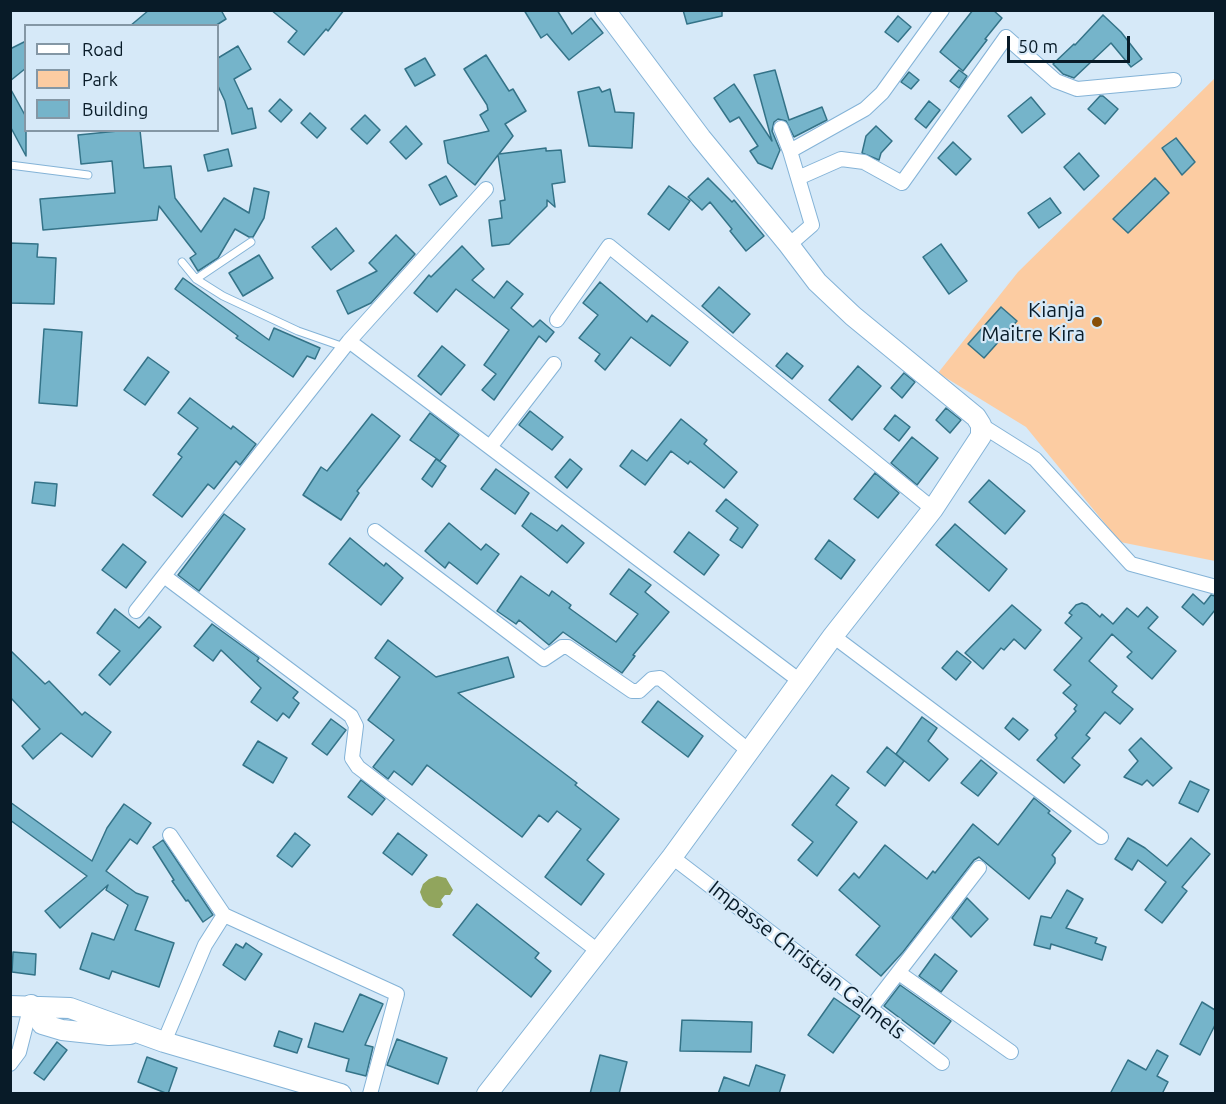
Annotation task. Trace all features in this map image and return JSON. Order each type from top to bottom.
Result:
[{"type":"street","points":[[605,10],[701,138],[817,282],[853,316],[976,417],[981,425],[1035,459],[1131,564],[1215,586]]},
{"type":"street","points":[[790,151],[865,109],[882,93],[942,10]]},
{"type":"street","points":[[798,178],[841,159],[864,162],[902,183],[1006,37],[1056,81],[1077,89],[1174,80]]},
{"type":"street","points":[[781,128],[812,225],[789,245]]},
{"type":"street","points":[[136,611],[347,344],[486,189]]},
{"type":"street","points":[[556,320],[609,246],[933,509]]},
{"type":"street","points":[[347,344],[490,447],[800,681]]},
{"type":"street","points":[[490,447],[554,364]]},
{"type":"street","points":[[487,1094],[672,856],[833,636],[933,509],[978,442],[981,436],[981,425]]},
{"type":"street","points":[[375,531],[544,659],[562,647],[568,647],[632,691],[639,691],[652,679],[660,678],[749,751]]},
{"type":"street","points":[[164,576],[351,716],[356,726],[352,758],[358,767],[598,951]]},
{"type":"street","points":[[833,636],[1101,837]]},
{"type":"street","points":[[170,835],[224,915],[397,994],[370,1094]]},
{"type":"street","name":"Impasse Christian Calmels","points":[[672,856],[942,1063]]},
{"type":"street","points":[[870,1009],[979,868]]},
{"type":"street","points":[[164,1042],[205,945],[224,915]]},
{"type":"street","points":[[899,973],[1011,1052]]},
{"type":"street","points":[[10,1064],[19,1052],[31,1005]]},
{"type":"street","points":[[10,1006],[70,1008],[164,1042],[341,1094]]},
{"type":"lane","points":[[10,165],[88,175]]},
{"type":"lane","points":[[196,279],[251,242]]},
{"type":"lane","points":[[182,262],[196,279],[234,301],[298,331],[347,344]]},
{"type":"green space","name":"Kianja Maitre Kira","points":[[1215,78],[1215,561],[1120,542],[1026,427],[938,373],[1018,272]]},
{"type":"shaded area","points":[[437,876],[446,878],[453,890],[450,895],[445,895],[441,900],[443,904],[440,908],[429,906],[423,900],[420,892],[423,884]]},
{"type":"building","points":[[149,10],[221,10],[226,19],[218,24],[132,24]]},
{"type":"building","points":[[271,10],[344,10],[328,31],[326,29],[304,55],[288,42],[297,31]]},
{"type":"building","points":[[524,10],[557,10],[572,34],[591,18],[603,33],[569,60],[547,34],[541,38]]},
{"type":"building","points":[[683,10],[722,10],[722,16],[687,24]]},
{"type":"building","points":[[973,10],[993,10],[1002,18],[963,71],[940,52]]},
{"type":"building","points":[[1103,15],[1121,32],[1142,59],[1131,67],[1111,43],[1074,78],[1063,74],[1053,64],[1075,45]]},
{"type":"building","points":[[898,16],[911,27],[898,42],[885,32]]},
{"type":"building","points":[[24,42],[24,70],[10,81],[10,49]]},
{"type":"building","points":[[238,46],[251,69],[234,79],[248,109],[252,108],[256,128],[232,134],[225,101],[219,88],[219,57]]},
{"type":"building","points":[[486,55],[509,91],[513,89],[526,111],[505,124],[513,136],[499,154],[546,148],[546,151],[561,150],[565,182],[552,184],[555,207],[547,200],[547,206],[509,244],[492,246],[489,220],[502,218],[500,201],[505,200],[498,155],[475,185],[448,163],[444,141],[489,131],[480,115],[488,110],[487,105],[464,69]]},
{"type":"building","points":[[425,58],[435,75],[415,86],[405,69]]},
{"type":"building","points":[[775,70],[789,120],[822,107],[827,120],[794,137],[786,121],[778,119],[774,122],[772,131],[780,150],[772,169],[758,163],[750,151],[758,146],[739,117],[730,122],[714,98],[734,84],[772,141],[754,75]]},
{"type":"building","points":[[959,70],[967,76],[959,88],[950,81]]},
{"type":"building","points":[[909,72],[919,80],[911,89],[901,82]]},
{"type":"building","points":[[599,87],[602,92],[610,89],[615,112],[634,113],[632,148],[589,146],[578,92]]},
{"type":"building","points":[[10,88],[24,113],[26,156],[10,126]]},
{"type":"building","points":[[1100,96],[1118,109],[1105,124],[1088,109]]},
{"type":"building","points":[[1031,97],[1045,114],[1022,133],[1008,116]]},
{"type":"building","points":[[280,99],[292,110],[281,122],[269,111]]},
{"type":"building","points":[[929,101],[940,110],[926,128],[915,119]]},
{"type":"building","points":[[310,113],[326,128],[317,138],[301,123]]},
{"type":"building","points":[[365,115],[380,130],[367,144],[351,129]]},
{"type":"building","points":[[406,126],[422,144],[406,159],[390,142]]},
{"type":"building","points":[[876,126],[892,141],[881,153],[879,160],[862,153],[866,136]]},
{"type":"building","points":[[140,132],[144,168],[171,166],[175,198],[201,232],[224,198],[249,213],[254,188],[269,192],[264,218],[253,237],[235,229],[218,258],[198,271],[190,258],[196,254],[159,206],[157,220],[43,230],[40,199],[115,193],[112,161],[81,164],[78,135]]},
{"type":"building","points":[[1176,138],[1195,162],[1182,175],[1162,148]]},
{"type":"building","points":[[953,142],[971,159],[956,175],[938,158]]},
{"type":"building","points":[[228,149],[232,166],[208,171],[204,155]]},
{"type":"building","points":[[1079,153],[1099,176],[1084,190],[1064,167]]},
{"type":"building","points":[[446,176],[457,196],[440,205],[429,185]]},
{"type":"building","points":[[708,178],[732,202],[734,200],[764,236],[746,251],[710,202],[702,210],[688,197]]},
{"type":"building","points":[[1155,178],[1169,193],[1128,233],[1113,219]]},
{"type":"building","points":[[669,186],[690,201],[669,230],[648,214]]},
{"type":"building","points":[[1050,198],[1061,213],[1039,228],[1028,213]]},
{"type":"building","points":[[336,228],[354,251],[331,270],[312,247]]},
{"type":"building","points":[[396,235],[415,254],[371,303],[348,314],[337,291],[377,271],[369,263]]},
{"type":"building","points":[[10,243],[38,244],[37,257],[56,258],[54,304],[10,303]]},
{"type":"building","points":[[941,244],[967,281],[949,294],[923,257]]},
{"type":"building","points":[[462,246],[484,269],[472,280],[494,298],[507,281],[523,294],[511,308],[533,327],[540,320],[554,332],[546,342],[539,336],[494,400],[482,390],[496,374],[484,365],[509,330],[456,289],[437,312],[414,293],[429,275],[431,277]]},
{"type":"building","points":[[259,255],[273,278],[243,296],[229,273]]},
{"type":"building","points":[[183,278],[269,340],[274,328],[320,348],[315,359],[307,356],[293,377],[236,338],[238,336],[175,289]]},
{"type":"building","points":[[600,282],[647,322],[652,315],[688,342],[670,366],[631,337],[605,370],[595,361],[600,354],[579,338],[598,315],[583,303]]},
{"type":"building","points":[[719,287],[750,314],[733,333],[702,306]]},
{"type":"building","points":[[1001,307],[1017,321],[984,358],[968,344]]},
{"type":"building","points":[[44,329],[82,332],[77,406],[39,403]]},
{"type":"building","points":[[442,346],[465,365],[441,395],[418,376]]},
{"type":"building","points":[[787,353],[803,366],[792,379],[776,366]]},
{"type":"building","points":[[148,357],[169,372],[145,405],[124,390]]},
{"type":"building","points":[[858,366],[881,386],[852,420],[829,400]]},
{"type":"building","points":[[904,373],[915,382],[902,398],[891,388]]},
{"type":"building","points":[[190,398],[231,429],[233,426],[256,444],[240,465],[236,461],[214,489],[208,484],[182,517],[153,495],[182,457],[178,454],[198,428],[178,413]]},
{"type":"building","points":[[946,408],[961,420],[950,433],[936,420]]},
{"type":"building","points":[[530,411],[563,437],[552,450],[519,425]]},
{"type":"building","points":[[430,413],[459,435],[440,461],[410,440]]},
{"type":"building","points":[[372,414],[400,436],[357,491],[359,493],[341,520],[303,495],[321,467],[327,471]]},
{"type":"building","points":[[895,415],[910,427],[899,441],[884,429]]},
{"type":"building","points":[[681,419],[707,440],[704,444],[737,472],[724,488],[690,461],[688,464],[671,451],[645,485],[620,466],[632,450],[647,461]]},
{"type":"building","points":[[912,437],[938,458],[917,485],[891,463]]},
{"type":"building","points":[[436,459],[446,466],[432,487],[422,479]]},
{"type":"building","points":[[570,459],[582,469],[567,488],[555,477]]},
{"type":"building","points":[[496,469],[529,493],[515,514],[481,489]]},
{"type":"building","points":[[875,473],[899,493],[878,518],[854,499]]},
{"type":"building","points":[[989,480],[1025,511],[1005,534],[969,502]]},
{"type":"building","points":[[35,482],[57,484],[55,506],[32,503]]},
{"type":"building","points":[[726,499],[758,525],[742,548],[730,540],[738,528],[716,511]]},
{"type":"building","points":[[531,513],[557,531],[562,525],[584,543],[567,563],[522,526]]},
{"type":"building","points":[[224,514],[245,529],[199,591],[178,575]]},
{"type":"building","points":[[449,523],[481,550],[486,544],[499,554],[477,584],[449,562],[445,568],[425,551]]},
{"type":"building","points":[[955,524],[1007,569],[989,591],[936,545]]},
{"type":"building","points":[[689,532],[719,555],[704,575],[674,552]]},
{"type":"building","points":[[350,538],[384,566],[386,563],[403,578],[381,605],[329,564]]},
{"type":"building","points":[[829,540],[855,560],[841,579],[815,559]]},
{"type":"building","points":[[123,544],[146,562],[126,588],[102,570]]},
{"type":"building","points":[[629,569],[651,585],[645,592],[669,612],[633,655],[635,656],[622,673],[563,632],[549,645],[519,620],[516,624],[497,611],[521,576],[549,596],[552,591],[571,605],[569,608],[616,642],[638,614],[610,594]]},
{"type":"building","points":[[1193,594],[1204,604],[1211,595],[1215,596],[1215,610],[1203,625],[1182,607]]},
{"type":"building","points":[[1082,603],[1100,617],[1102,614],[1113,624],[1127,608],[1138,617],[1147,607],[1158,617],[1148,628],[1176,651],[1152,679],[1127,657],[1132,652],[1112,634],[1089,661],[1117,686],[1112,692],[1133,709],[1120,724],[1105,712],[1086,735],[1090,738],[1072,758],[1080,765],[1064,783],[1037,760],[1057,738],[1055,735],[1076,711],[1074,709],[1077,705],[1063,693],[1071,685],[1054,670],[1082,638],[1065,623],[1072,615],[1069,613],[1076,605]]},
{"type":"building","points":[[1012,605],[1041,630],[1025,649],[1014,639],[1004,650],[1001,648],[983,669],[965,653]]},
{"type":"building","points":[[115,609],[139,628],[149,617],[161,627],[110,685],[99,675],[120,651],[97,633]]},
{"type":"building","points":[[212,624],[259,658],[257,661],[298,692],[293,698],[299,703],[289,718],[283,713],[277,721],[251,702],[261,688],[221,650],[213,661],[194,646]]},
{"type":"building","points":[[388,640],[436,677],[508,657],[514,677],[458,693],[577,783],[575,785],[619,819],[587,860],[604,874],[581,905],[545,877],[581,829],[557,811],[548,822],[539,815],[522,837],[427,765],[412,785],[394,771],[388,779],[373,767],[394,740],[368,720],[400,677],[375,658]]},
{"type":"building","points":[[10,650],[45,684],[49,681],[82,715],[85,712],[111,732],[92,757],[61,733],[33,759],[22,746],[40,729],[10,697]]},
{"type":"building","points":[[957,651],[971,662],[956,680],[942,668]]},
{"type":"building","points":[[658,701],[703,736],[688,757],[642,722]]},
{"type":"building","points":[[922,717],[937,728],[928,741],[948,759],[929,781],[896,754]]},
{"type":"building","points":[[1013,718],[1028,730],[1019,740],[1005,728]]},
{"type":"building","points":[[331,719],[346,730],[327,755],[312,744]]},
{"type":"building","points":[[1141,738],[1172,768],[1153,786],[1147,780],[1142,785],[1124,777],[1138,761],[1129,750]]},
{"type":"building","points":[[258,741],[287,758],[273,783],[243,765]]},
{"type":"building","points":[[887,747],[904,761],[885,786],[867,772]]},
{"type":"building","points":[[981,760],[997,773],[978,796],[961,783]]},
{"type":"building","points":[[832,775],[849,788],[836,805],[857,822],[817,876],[798,860],[813,842],[792,825]]},
{"type":"building","points":[[361,780],[385,799],[372,815],[348,797]]},
{"type":"building","points":[[1190,781],[1209,790],[1198,812],[1179,803]]},
{"type":"building","points":[[1034,798],[1050,811],[1048,813],[1071,831],[1052,855],[1055,863],[1029,899],[979,857],[974,860],[903,952],[881,976],[856,955],[880,926],[839,890],[854,873],[859,878],[885,845],[927,879],[933,871],[935,873],[973,824],[998,845]]},
{"type":"building","points":[[10,802],[92,861],[107,828],[124,804],[151,823],[137,844],[130,839],[106,871],[136,893],[148,897],[135,930],[174,943],[159,987],[112,971],[109,979],[80,969],[92,933],[114,940],[128,905],[106,890],[108,885],[60,928],[45,911],[87,876],[10,820]]},
{"type":"building","points":[[295,833],[310,845],[292,867],[277,856]]},
{"type":"building","points":[[398,833],[427,855],[412,875],[383,853]]},
{"type":"building","points":[[1128,838],[1167,866],[1191,838],[1210,854],[1182,887],[1187,891],[1162,923],[1145,910],[1166,882],[1138,860],[1132,870],[1115,859]]},
{"type":"building","points":[[163,840],[213,915],[203,922],[172,881],[174,880],[153,847]]},
{"type":"building","points":[[1067,890],[1083,899],[1066,928],[1097,938],[1095,943],[1106,947],[1102,960],[1051,944],[1050,949],[1034,945],[1041,916],[1051,918]]},
{"type":"building","points":[[967,898],[988,919],[971,937],[952,918]]},
{"type":"building","points":[[477,904],[539,953],[535,958],[551,971],[531,997],[453,935]]},
{"type":"building","points":[[246,943],[262,954],[245,980],[223,965],[236,944],[243,948]]},
{"type":"building","points":[[13,952],[36,954],[35,975],[12,972]]},
{"type":"building","points":[[935,954],[957,971],[941,992],[919,976]]},
{"type":"building","points":[[900,985],[951,1021],[934,1044],[884,1006]]},
{"type":"building","points":[[360,994],[383,1004],[365,1045],[373,1047],[366,1076],[346,1071],[349,1059],[308,1047],[315,1023],[343,1032]]},
{"type":"building","points":[[834,998],[860,1016],[833,1053],[808,1035]]},
{"type":"building","points":[[1202,1002],[1215,1010],[1215,1025],[1200,1055],[1180,1044]]},
{"type":"building","points":[[682,1020],[752,1022],[751,1052],[680,1051]]},
{"type":"building","points":[[279,1031],[302,1039],[297,1053],[274,1046]]},
{"type":"building","points":[[397,1039],[447,1058],[438,1084],[387,1065]]},
{"type":"building","points":[[57,1042],[67,1050],[44,1080],[34,1073]]},
{"type":"building","points":[[1157,1050],[1168,1056],[1157,1076],[1168,1082],[1162,1094],[1110,1094],[1128,1060],[1146,1070]]},
{"type":"building","points":[[600,1055],[627,1062],[619,1094],[590,1094]]},
{"type":"building","points":[[147,1057],[177,1068],[168,1094],[138,1082]]},
{"type":"building","points":[[756,1065],[785,1075],[779,1094],[718,1094],[724,1077],[749,1086]]},
{"type":"place","name":"Kianja Maitre Kira","points":[[1097,322]]}]
